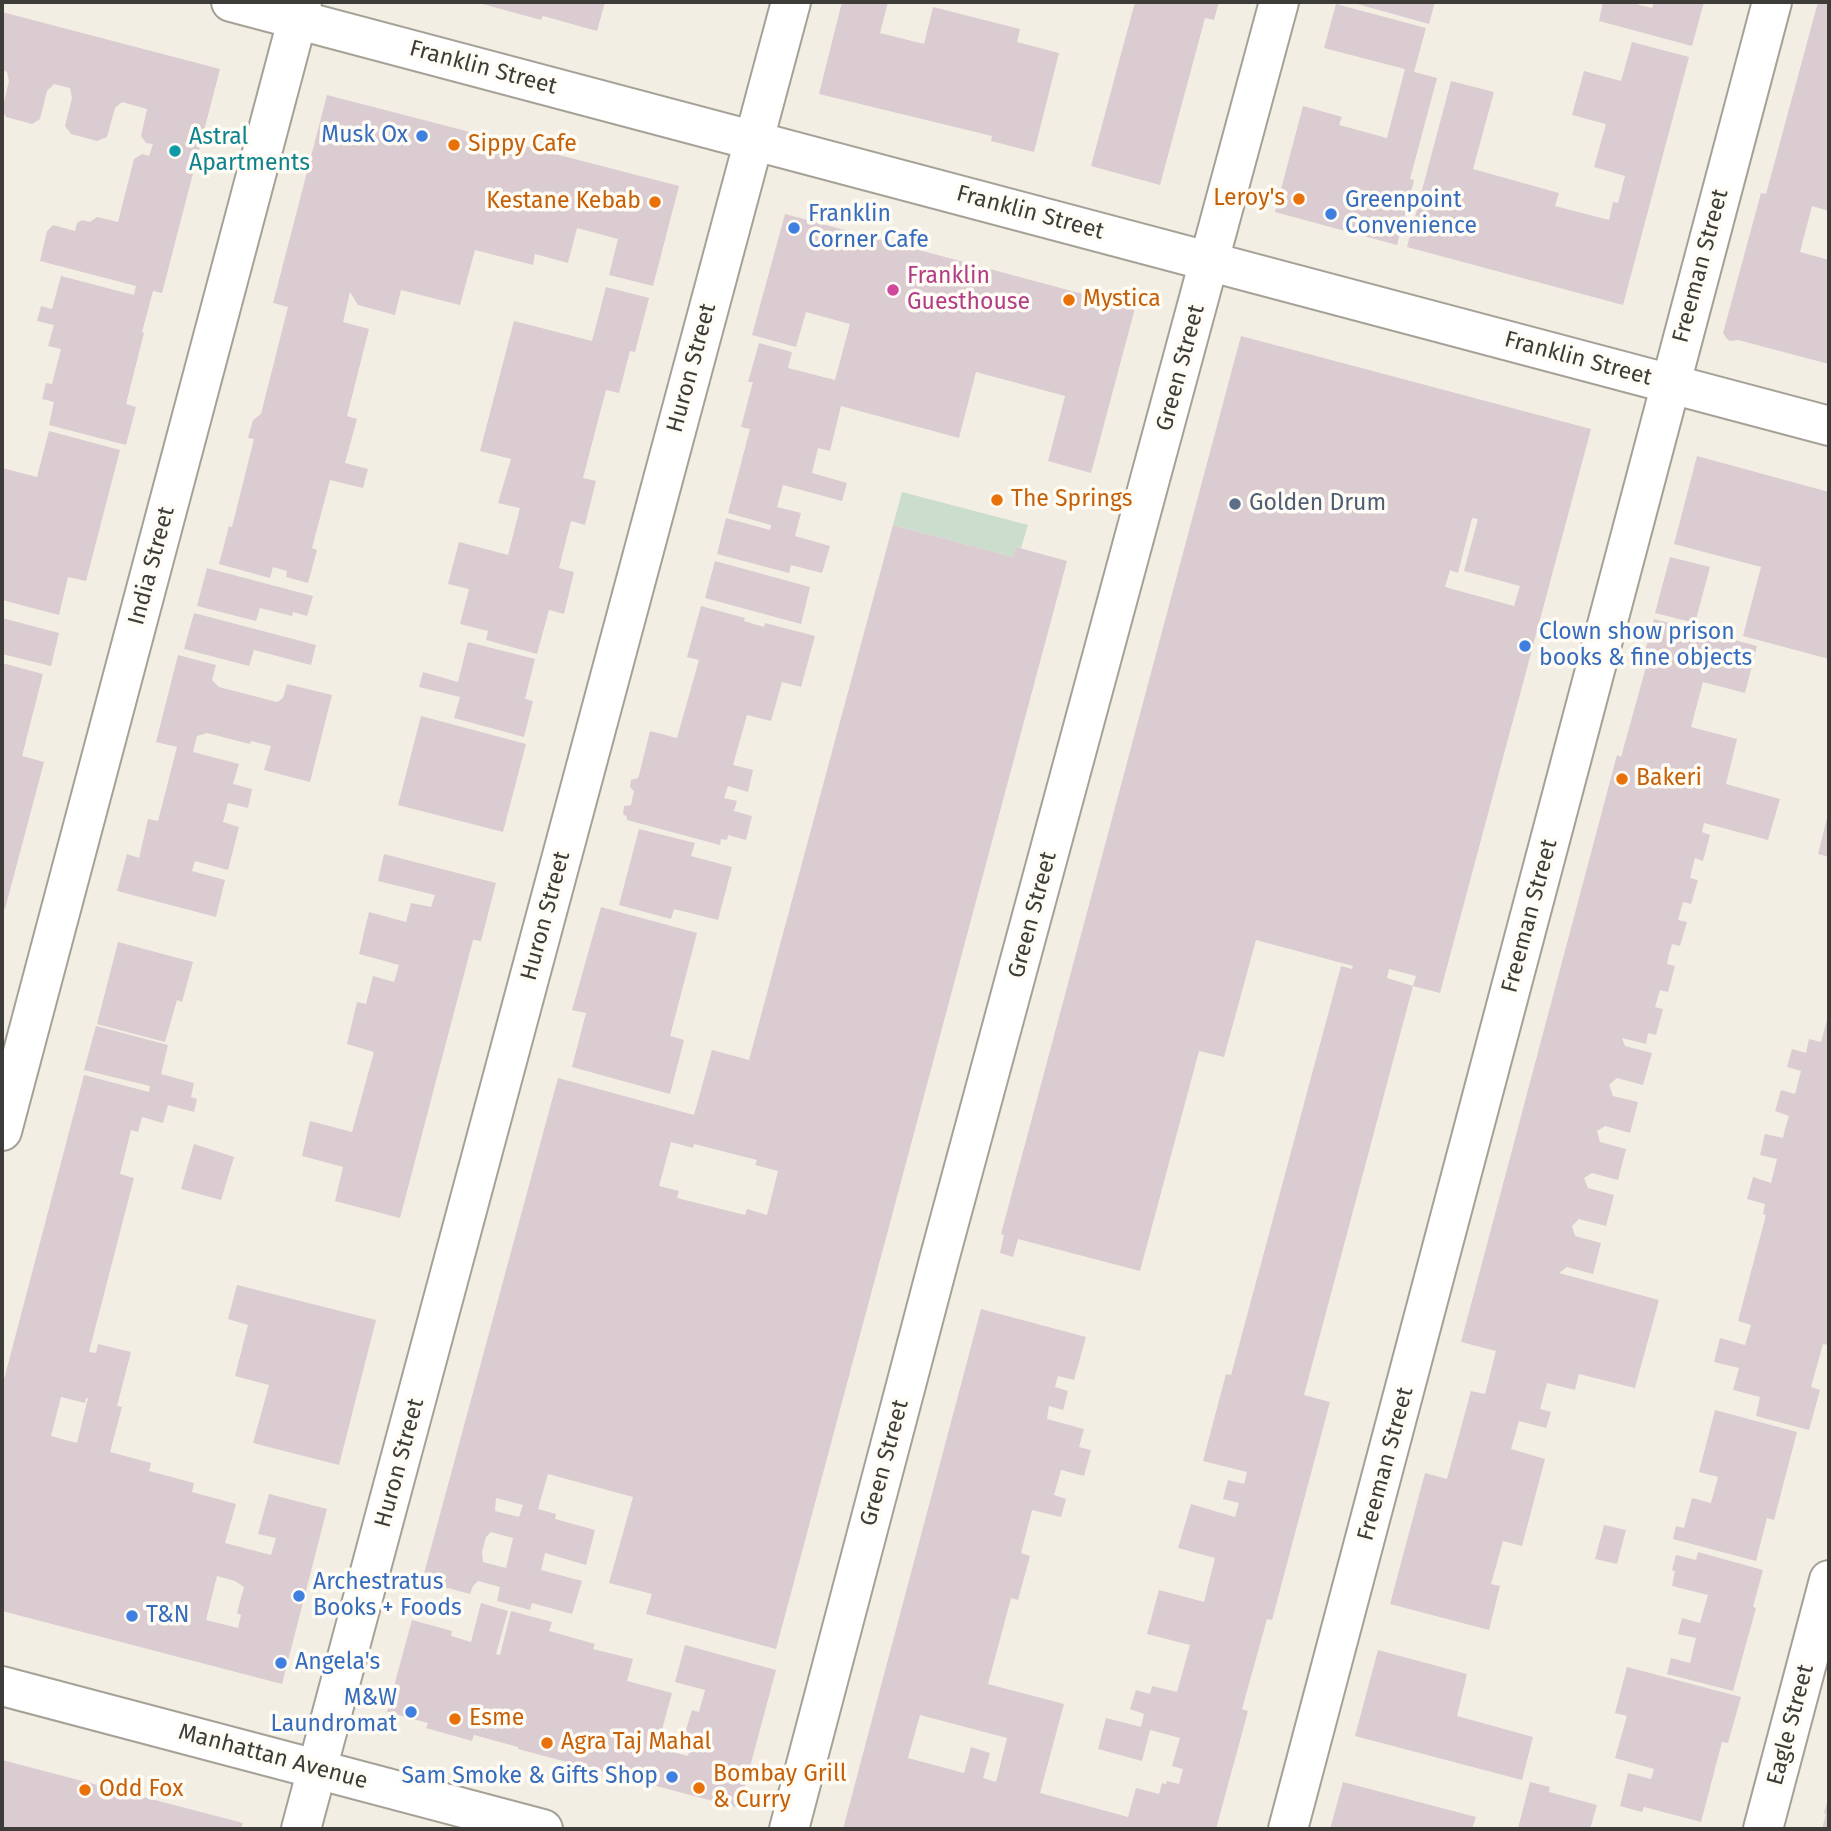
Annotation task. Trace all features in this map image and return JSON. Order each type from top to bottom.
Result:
[{"type":"street","name":"Franklin Street","points":[[231,2],[300,10],[754,139],[1829,426]]},
{"type":"street","name":"Huron Street","points":[[300,1829],[791,2]]},
{"type":"street","name":"Green Street","points":[[789,1829],[940,1256],[1279,2]]},
{"type":"street","name":"Freeman Street","points":[[1288,1829],[1772,2]]},
{"type":"street","name":"India Street","points":[[2,1131],[300,10]]},
{"type":"street","name":"Eagle Street","points":[[1763,1829],[1829,1580]]},
{"type":"street","name":"Manhattan Avenue","points":[[2,1686],[544,1829]]},
{"type":"green space","points":[[902,492],[1028,525],[1021,548],[1016,547],[1013,557],[893,525]]},
{"type":"building","points":[[475,2],[605,2],[597,31],[543,16],[541,20]]},
{"type":"building","points":[[842,2],[888,2],[880,33],[924,44],[933,7],[1020,29],[1017,42],[1059,53],[1034,152],[991,141],[992,136],[819,94]]},
{"type":"building","points":[[1135,2],[1219,2],[1214,20],[1205,18],[1160,185],[1091,166]]},
{"type":"building","points":[[1350,2],[1435,2],[1429,24]]},
{"type":"building","points":[[1603,2],[1628,2],[1652,8],[1654,2],[1704,2],[1692,46],[1599,21]]},
{"type":"building","points":[[1818,2],[1829,2],[1829,211],[1812,206],[1800,252],[1829,260],[1829,364],[1738,340],[1730,341],[1723,333],[1761,193],[1766,194]]},
{"type":"building","points":[[1336,4],[1426,28],[1414,72],[1437,78],[1410,179],[1414,180],[1397,245],[1275,212],[1303,106],[1342,117],[1339,125],[1387,138],[1405,69],[1324,48]]},
{"type":"building","name":"Astral Apartments","points":[[2,12],[220,69],[162,293],[153,291],[142,332],[144,333],[126,404],[136,407],[126,445],[49,425],[54,402],[42,399],[46,383],[52,384],[61,349],[48,346],[54,325],[37,321],[41,306],[52,309],[61,276],[134,295],[136,286],[40,261],[47,231],[53,225],[75,231],[77,223],[82,220],[90,222],[97,217],[118,222],[134,159],[142,154],[149,156],[153,144],[146,143],[141,136],[147,109],[122,102],[115,108],[107,137],[97,141],[71,134],[65,126],[72,98],[70,88],[54,84],[47,91],[40,119],[32,124],[6,117],[2,110],[9,81],[7,72],[2,70]]},
{"type":"building","points":[[1632,42],[1689,57],[1623,305],[1407,247],[1451,81],[1494,92],[1473,169],[1559,193],[1555,206],[1609,220],[1613,202],[1618,203],[1625,176],[1594,167],[1606,124],[1572,115],[1584,71],[1621,81]]},
{"type":"building","points":[[327,95],[679,186],[653,286],[609,275],[618,239],[577,228],[568,263],[535,254],[533,265],[475,250],[460,305],[401,290],[395,315],[358,305],[350,292],[343,322],[369,329],[347,416],[357,419],[345,463],[368,469],[363,488],[330,480],[312,548],[317,550],[308,583],[286,577],[287,571],[273,567],[270,578],[219,564],[229,526],[232,527],[254,439],[248,438],[253,420],[261,414],[288,307],[273,303]]},
{"type":"building","points":[[785,214],[1135,308],[1091,473],[1048,461],[1065,396],[976,372],[959,438],[841,406],[830,451],[818,448],[812,473],[847,483],[842,501],[783,485],[777,507],[801,513],[795,536],[830,546],[822,573],[791,565],[789,573],[717,554],[726,518],[770,530],[771,525],[728,513],[750,429],[741,427],[753,382],[748,382],[759,343],[792,352],[788,368],[835,380],[850,324],[806,312],[796,347],[752,335]]},
{"type":"building","points":[[606,287],[649,298],[635,352],[630,351],[619,393],[606,390],[583,478],[596,481],[585,525],[571,521],[559,568],[574,572],[564,614],[549,610],[537,654],[486,640],[488,631],[460,624],[469,589],[448,584],[459,542],[508,555],[520,508],[498,503],[511,459],[480,451],[514,321],[592,341]]},
{"type":"building","points":[[1241,336],[1591,429],[1440,993],[1413,986],[1304,1395],[1330,1402],[1272,1620],[1267,1619],[1242,1709],[1248,1711],[1216,1829],[843,1829],[981,1309],[1086,1337],[1074,1380],[1058,1376],[1055,1387],[1068,1391],[1063,1410],[1049,1406],[1047,1419],[1084,1429],[1079,1447],[1091,1450],[1084,1476],[1061,1470],[1054,1495],[1066,1499],[1061,1517],[1032,1510],[1021,1553],[1030,1556],[1018,1600],[1011,1598],[988,1684],[1064,1704],[1040,1793],[1128,1817],[1136,1788],[1159,1794],[1162,1783],[1166,1784],[1167,1781],[1179,1784],[1183,1769],[1172,1766],[1180,1738],[1150,1730],[1142,1761],[1098,1749],[1106,1718],[1141,1727],[1144,1714],[1130,1709],[1136,1690],[1150,1694],[1152,1686],[1177,1692],[1190,1645],[1147,1634],[1159,1590],[1204,1602],[1215,1558],[1178,1548],[1191,1504],[1235,1517],[1239,1503],[1223,1499],[1228,1480],[1244,1484],[1247,1472],[1203,1461],[1226,1374],[1231,1375],[1341,966],[1352,969],[1353,966],[1256,940],[1224,1057],[1199,1051],[1140,1271],[1018,1239],[1013,1257],[1000,1253],[1004,1235],[1001,1234]],"holes":[[[1472,518],[1478,519],[1464,571],[1520,586],[1514,606],[1445,587],[1450,570],[1458,573]],[[1389,969],[1416,976],[1413,986],[1387,978]],[[920,1715],[1007,1738],[996,1782],[983,1778],[990,1753],[971,1747],[964,1773],[908,1758]]]},
{"type":"building","points":[[49,431],[120,450],[86,581],[68,577],[59,615],[2,600],[2,468],[37,477]]},
{"type":"building","points":[[1697,456],[1829,492],[1829,659],[1743,636],[1761,567],[1674,544]]},
{"type":"building","points":[[893,525],[1013,557],[1016,547],[1067,561],[776,1649],[646,1614],[652,1594],[609,1583],[633,1497],[548,1474],[538,1509],[556,1514],[555,1519],[595,1530],[586,1565],[545,1553],[541,1570],[582,1581],[572,1614],[532,1603],[530,1610],[497,1601],[500,1587],[478,1581],[470,1594],[422,1581],[558,1078],[694,1115],[712,1050],[749,1060]],"holes":[[[671,1142],[693,1148],[694,1144],[757,1160],[755,1165],[778,1171],[767,1215],[747,1209],[745,1215],[677,1198],[679,1191],[659,1186]],[[496,1498],[523,1505],[519,1517],[495,1511]],[[491,1532],[513,1538],[506,1568],[483,1562],[482,1552],[486,1537]]]},
{"type":"building","points":[[1670,557],[1710,567],[1695,623],[1655,613]]},
{"type":"building","points":[[715,561],[810,587],[801,624],[705,598]]},
{"type":"building","points":[[207,568],[313,596],[307,616],[293,612],[292,616],[260,608],[256,621],[197,606]]},
{"type":"building","points":[[701,606],[745,618],[744,621],[764,627],[765,623],[815,636],[801,687],[782,682],[771,721],[747,715],[733,765],[753,770],[748,792],[728,786],[724,798],[737,801],[734,811],[752,816],[746,840],[728,835],[727,840],[721,839],[720,845],[627,820],[623,814],[624,806],[631,805],[634,791],[630,787],[631,780],[638,778],[650,731],[677,738],[699,660],[687,657]]},
{"type":"building","points":[[194,613],[316,645],[311,665],[254,650],[249,666],[184,649]]},
{"type":"building","points":[[2,618],[59,633],[51,666],[2,654]]},
{"type":"building","points":[[1654,619],[1757,646],[1745,693],[1703,682],[1691,727],[1737,739],[1726,784],[1780,799],[1768,840],[1704,823],[1702,832],[1710,835],[1703,861],[1695,858],[1690,878],[1698,880],[1691,904],[1683,902],[1678,920],[1687,922],[1680,946],[1672,944],[1669,954],[1667,964],[1675,966],[1668,992],[1660,990],[1655,1007],[1663,1009],[1656,1035],[1648,1033],[1646,1044],[1622,1038],[1625,1046],[1652,1053],[1643,1085],[1617,1078],[1609,1085],[1613,1096],[1638,1102],[1630,1133],[1605,1126],[1597,1131],[1600,1142],[1626,1149],[1618,1180],[1592,1173],[1584,1178],[1588,1188],[1614,1195],[1606,1226],[1579,1219],[1572,1226],[1575,1236],[1601,1243],[1593,1274],[1567,1267],[1559,1273],[1659,1300],[1635,1388],[1579,1374],[1575,1390],[1547,1383],[1540,1409],[1551,1412],[1546,1428],[1519,1421],[1511,1449],[1545,1459],[1522,1546],[1503,1541],[1491,1584],[1500,1586],[1489,1630],[1390,1604],[1425,1473],[1447,1479],[1471,1391],[1485,1394],[1496,1351],[1461,1342],[1617,755],[1621,757],[1646,667],[1641,666]]},
{"type":"building","points":[[468,642],[535,659],[525,699],[533,701],[524,737],[454,718],[460,697],[419,687],[423,672],[458,682]]},
{"type":"building","points":[[178,655],[216,665],[212,680],[219,687],[277,702],[283,698],[287,684],[332,695],[310,782],[264,770],[271,746],[251,741],[250,744],[207,733],[197,736],[193,752],[239,764],[233,784],[252,789],[248,808],[228,803],[223,822],[239,827],[228,870],[195,861],[192,871],[225,880],[216,917],[117,891],[127,854],[139,858],[148,819],[158,821],[177,747],[156,742]]},
{"type":"building","points":[[2,663],[43,674],[22,756],[44,762],[5,909],[2,908]]},
{"type":"building","points":[[421,716],[526,744],[503,832],[398,805]]},
{"type":"building","points":[[1829,814],[1829,857],[1818,854]]},
{"type":"building","points":[[639,829],[695,843],[691,856],[732,867],[718,920],[674,909],[671,919],[619,905]]},
{"type":"building","points":[[384,854],[496,883],[481,941],[473,940],[400,1218],[335,1201],[343,1167],[302,1156],[310,1121],[352,1132],[374,1052],[347,1044],[357,1002],[366,1004],[373,976],[394,982],[399,965],[359,954],[369,912],[406,922],[411,903],[431,907],[435,895],[378,881]]},
{"type":"building","points":[[601,907],[697,933],[670,1036],[684,1040],[670,1094],[572,1067],[586,1013],[572,1010]]},
{"type":"building","points":[[118,942],[193,962],[182,1002],[177,1000],[165,1042],[97,1024]]},
{"type":"building","points":[[1829,1013],[1829,1345],[1823,1344],[1811,1387],[1820,1390],[1809,1430],[1756,1416],[1760,1397],[1733,1390],[1739,1368],[1714,1362],[1720,1338],[1745,1345],[1751,1325],[1738,1321],[1766,1215],[1763,1214],[1765,1204],[1747,1199],[1753,1177],[1771,1183],[1777,1159],[1760,1155],[1765,1134],[1783,1138],[1789,1116],[1775,1111],[1781,1090],[1795,1094],[1801,1071],[1787,1067],[1792,1049],[1806,1053],[1809,1039],[1821,1042]]},
{"type":"building","points":[[96,1026],[168,1045],[161,1074],[194,1083],[191,1097],[197,1099],[194,1112],[168,1105],[163,1123],[142,1117],[138,1132],[131,1130],[120,1174],[134,1178],[89,1352],[96,1353],[98,1344],[131,1352],[117,1406],[122,1407],[110,1452],[151,1463],[149,1471],[194,1483],[192,1492],[236,1504],[225,1543],[271,1555],[276,1538],[258,1534],[269,1494],[327,1509],[282,1684],[2,1611],[2,1387],[84,1075],[149,1092],[150,1086],[84,1070]],"holes":[[[61,1397],[85,1403],[88,1398],[77,1443],[51,1436]],[[217,1576],[235,1581],[244,1587],[237,1613],[241,1615],[238,1628],[206,1620]]]},
{"type":"building","points":[[194,1144],[234,1157],[221,1200],[181,1189]]},
{"type":"building","points":[[237,1285],[376,1320],[339,1465],[253,1443],[269,1385],[235,1376],[248,1325],[228,1319]]},
{"type":"building","points":[[1715,1410],[1797,1432],[1774,1520],[1767,1518],[1756,1561],[1673,1539],[1676,1526],[1684,1528],[1692,1498],[1711,1503],[1718,1477],[1699,1472]]},
{"type":"building","points":[[1604,1525],[1626,1530],[1617,1564],[1595,1559]]},
{"type":"building","points":[[1698,1552],[1763,1570],[1753,1607],[1756,1608],[1733,1691],[1667,1674],[1671,1658],[1690,1663],[1696,1638],[1678,1634],[1682,1618],[1700,1623],[1708,1595],[1672,1586],[1675,1571],[1672,1570],[1676,1555],[1696,1560]]},
{"type":"building","points":[[481,1603],[508,1611],[496,1654],[500,1655],[511,1611],[552,1622],[549,1631],[595,1644],[593,1649],[633,1659],[627,1681],[672,1693],[657,1748],[688,1756],[692,1742],[683,1740],[692,1710],[699,1712],[705,1690],[675,1682],[685,1645],[776,1670],[739,1808],[474,1735],[472,1741],[426,1728],[428,1723],[387,1712],[412,1620],[452,1631],[451,1636],[471,1642]]},
{"type":"building","points":[[1378,1650],[1467,1674],[1457,1716],[1533,1737],[1522,1780],[1355,1736]]},
{"type":"building","points":[[1627,1667],[1741,1697],[1728,1743],[1722,1742],[1701,1822],[1644,1807],[1642,1812],[1620,1806],[1628,1773],[1651,1779],[1654,1769],[1615,1758],[1627,1716],[1615,1713]]},
{"type":"building","points":[[2,1760],[243,1823],[241,1829],[2,1829]]},
{"type":"building","points":[[1343,1782],[1476,1817],[1472,1829],[1330,1829]]},
{"type":"building","points":[[1530,1782],[1550,1787],[1549,1792],[1597,1805],[1590,1829],[1518,1828]]},
{"type":"building","points":[[1829,1796],[1829,1829],[1822,1829],[1826,1814],[1824,1813]]},
{"type":"place","name":"Musk Ox","points":[[422,136]]},
{"type":"place","name":"Sippy Cafe","points":[[454,145]]},
{"type":"place","name":"Astral Apartments","points":[[175,151]]},
{"type":"place","name":"Leroy's","points":[[1299,199]]},
{"type":"place","name":"Kestane Kebab","points":[[655,202]]},
{"type":"place","name":"Greenpoint Convenience","points":[[1331,214]]},
{"type":"place","name":"Franklin Corner Cafe","points":[[794,228]]},
{"type":"place","name":"Franklin Guesthouse","points":[[893,290]]},
{"type":"place","name":"Mystica","points":[[1069,300]]},
{"type":"place","name":"The Springs","points":[[997,500]]},
{"type":"place","name":"Golden Drum","points":[[1235,504]]},
{"type":"place","name":"Clown show prison books & fine objects","points":[[1525,646]]},
{"type":"place","name":"Bakeri","points":[[1622,779]]},
{"type":"place","name":"Archestratus Books + Foods","points":[[299,1596]]},
{"type":"place","name":"T&N","points":[[132,1616]]},
{"type":"place","name":"Angela's","points":[[281,1663]]},
{"type":"place","name":"M&W Laundromat","points":[[411,1712]]},
{"type":"place","name":"Esme","points":[[455,1719]]},
{"type":"place","name":"Agra Taj Mahal","points":[[547,1743]]},
{"type":"place","name":"Sam Smoke & Gifts Shop","points":[[672,1777]]},
{"type":"place","name":"Bombay Grill & Curry","points":[[699,1788]]},
{"type":"place","name":"Odd Fox","points":[[85,1790]]}]
